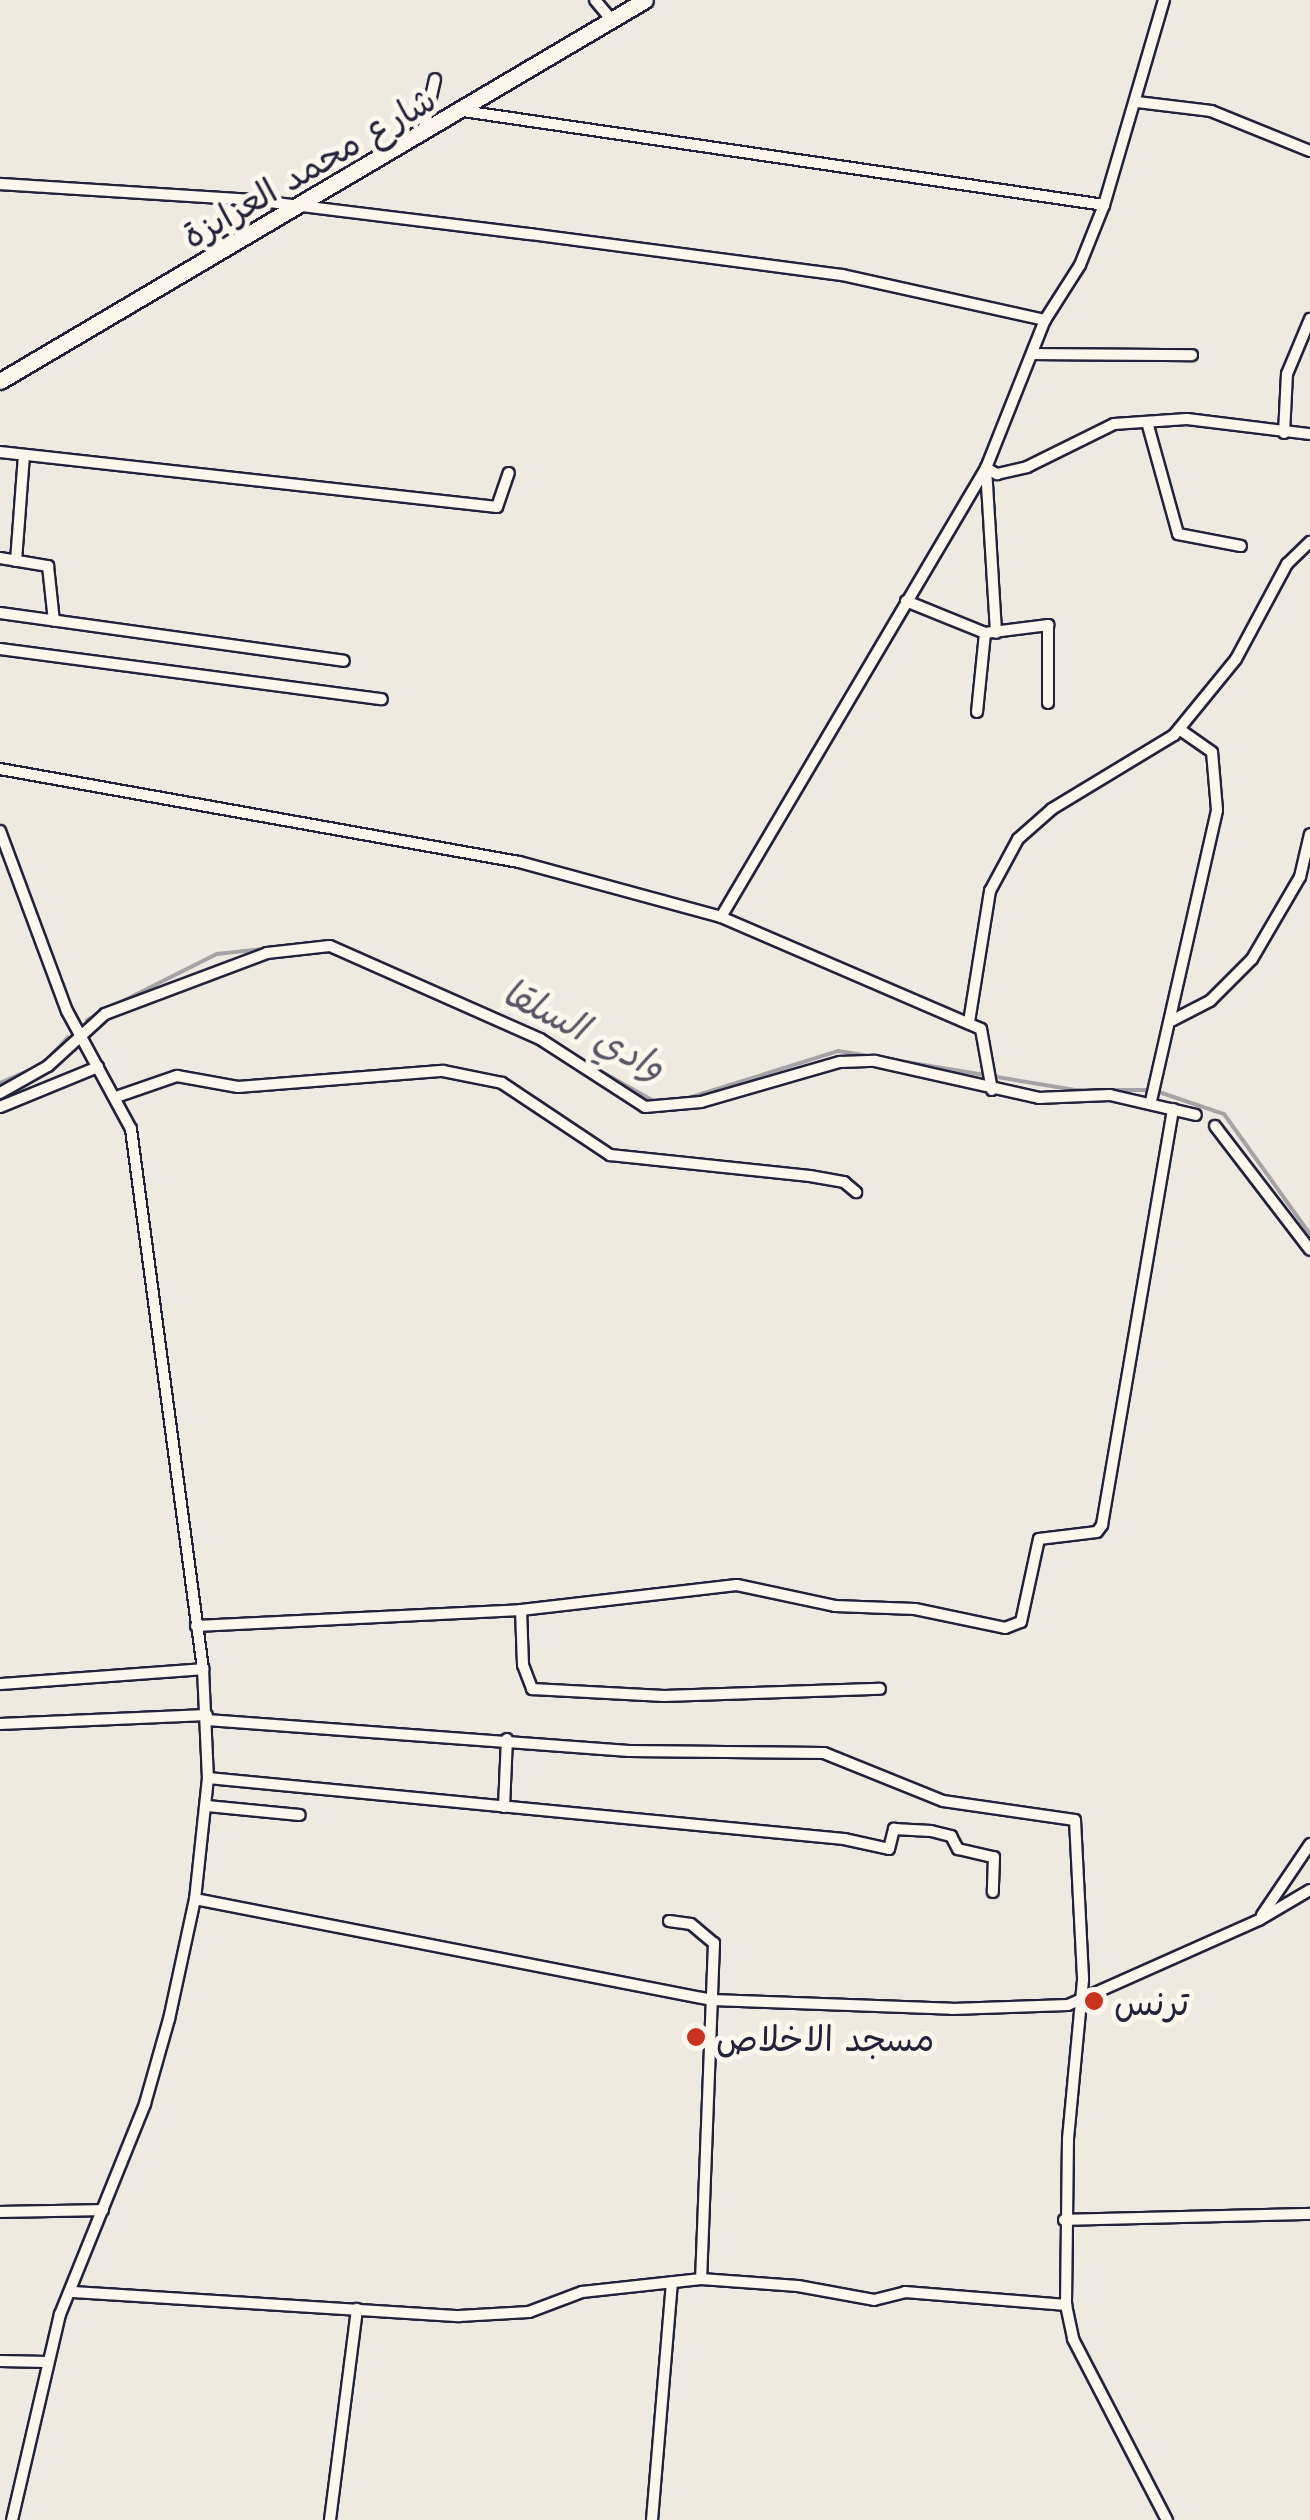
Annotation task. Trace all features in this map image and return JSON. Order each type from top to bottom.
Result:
[{"type":"main road","name":"شارع محمد العزايزة","points":[[0,381],[463,111],[645,0]]},
{"type":"street","points":[[594,0],[611,19]]},
{"type":"street","points":[[721,917],[986,468],[1045,320],[1080,265],[1104,205],[1164,0]]},
{"type":"street","points":[[422,133],[435,79]]},
{"type":"street","points":[[1137,102],[1211,111],[1310,151]]},
{"type":"street","points":[[463,111],[1104,205]]},
{"type":"street","points":[[0,184],[296,208],[842,275],[1045,320]]},
{"type":"street","points":[[1284,432],[1287,374],[1310,319]]},
{"type":"street","points":[[1033,354],[1192,355]]},
{"type":"street","points":[[986,468],[997,474],[1027,467],[1099,429],[1147,422],[1187,419],[1309,434]]},
{"type":"street","points":[[1147,422],[1178,534],[1241,546]]},
{"type":"street","points":[[0,452],[498,507],[509,473]]},
{"type":"street","points":[[16,561],[24,455]]},
{"type":"street","points":[[976,712],[991,633],[986,468]]},
{"type":"street","points":[[969,1022],[990,891],[1018,839],[1180,728],[1236,659],[1287,564],[1310,542]]},
{"type":"street","points":[[0,558],[48,566],[54,621]]},
{"type":"street","points":[[906,601],[991,633],[1048,624],[1048,703]]},
{"type":"street","points":[[0,613],[344,661]]},
{"type":"street","points":[[0,649],[382,699]]},
{"type":"street","points":[[1151,1101],[1173,1020],[1217,810],[1212,752],[1180,728]]},
{"type":"street","points":[[0,769],[520,862],[721,917],[969,1022],[989,1046],[992,1090]]},
{"type":"street","points":[[0,831],[80,1034],[131,1129],[142,1184],[162,1397],[203,1669],[208,1778],[195,1899],[145,2104],[48,2362],[12,2520]]},
{"type":"street","points":[[1173,1020],[1210,1001],[1252,959],[1300,877],[1310,834]]},
{"type":"street","points":[[0,1092],[48,1066],[105,1014],[194,977],[267,953],[330,946],[540,1039],[646,1108],[701,1102],[840,1062],[874,1061],[1039,1098],[1151,1101],[1196,1115]]},
{"type":"street","points":[[0,1107],[98,1066]]},
{"type":"street","points":[[116,1097],[177,1076],[238,1086],[443,1071],[502,1083],[610,1155],[810,1176],[844,1182],[856,1192]]},
{"type":"street","points":[[196,1626],[521,1610],[737,1585],[1005,1628],[1020,1622],[1030,1599],[1032,1549],[1039,1539],[1098,1532],[1102,1525],[1173,1109]]},
{"type":"street","points":[[1215,1126],[1310,1250]]},
{"type":"street","points":[[521,1610],[532,1689],[650,1696],[880,1689]]},
{"type":"street","points":[[0,1684],[203,1669]]},
{"type":"street","points":[[0,1724],[207,1718],[355,1736],[507,1739],[629,1751],[824,1753],[943,1801],[1070,1818],[1079,1859],[1080,1998],[1064,2220],[1066,2306],[1072,2339],[1167,2520]]},
{"type":"street","points":[[504,1807],[507,1739]]},
{"type":"street","points":[[208,1778],[844,1838],[889,1849],[894,1829],[931,1831],[950,1836],[958,1849],[994,1857],[994,1892]]},
{"type":"street","points":[[207,1806],[300,1814]]},
{"type":"street","points":[[1259,1920],[1310,1844]]},
{"type":"street","points":[[195,1899],[712,2000],[952,2009],[1068,2005],[1259,1920],[1310,1890]]},
{"type":"street","points":[[669,1921],[691,1924],[714,1943],[701,2279]]},
{"type":"street","points":[[0,2212],[103,2210]]},
{"type":"street","points":[[1064,2220],[1310,2214]]},
{"type":"street","points":[[73,2292],[460,2316],[529,2312],[582,2292],[701,2279],[798,2286],[874,2300],[905,2292],[1066,2306]]},
{"type":"street","points":[[652,2520],[672,2283]]},
{"type":"street","points":[[330,2520],[358,2309]]},
{"type":"street","points":[[0,2361],[48,2362]]},
{"type":"waterway","name":"وادي السلقا","points":[[113,1006],[217,954],[330,942]]},
{"type":"waterway","name":"وادي السلقا","points":[[371,959],[540,1034]]},
{"type":"waterway","name":"وادي السلقا","points":[[87,1020],[100,1013]]},
{"type":"waterway","name":"وادي السلقا","points":[[44,1063],[68,1037]]},
{"type":"waterway","name":"وادي السلقا","points":[[682,1100],[838,1051],[874,1057]]},
{"type":"waterway","name":"وادي السلقا","points":[[888,1059],[1076,1090],[1153,1090],[1224,1114],[1310,1234]]},
{"type":"waterway","name":"وادي السلقا","points":[[586,1063],[652,1100],[667,1101]]},
{"type":"waterway","name":"وادي السلقا","points":[[0,1083],[31,1070]]},
{"type":"place","name":"ترنس","points":[[1094,2001]]},
{"type":"place","name":"مسجد الاخلاص","points":[[696,2037]]}]
